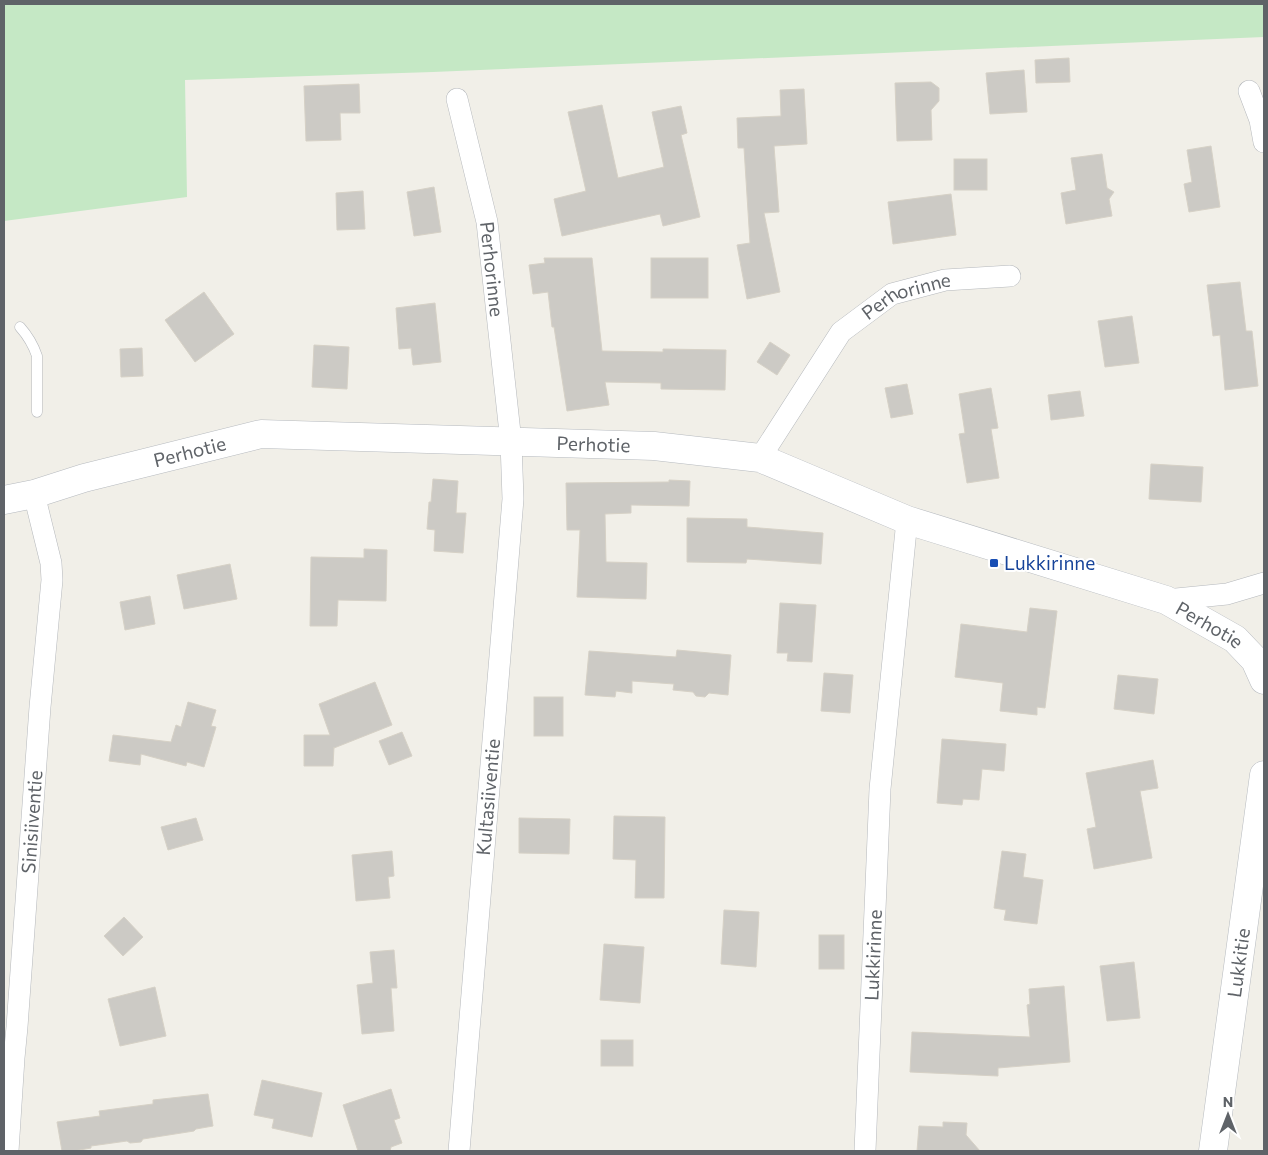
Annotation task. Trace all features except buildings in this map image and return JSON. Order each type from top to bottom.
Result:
[{"type":"street","points":[[1249,92],[1260,120],[1264,142]]},
{"type":"street","name":"Perhorinne","points":[[457,99],[487,222],[511,442]]},
{"type":"street","name":"Perhorinne","points":[[760,458],[841,332],[892,294],[945,280],[1010,276]]},
{"type":"street","name":"Perhotie","points":[[4,500],[34,494],[84,478],[260,434],[654,446],[760,458],[907,520],[1166,600],[1235,639],[1255,660],[1264,680]]},
{"type":"street","name":"Kultasiiventie","points":[[458,1151],[513,499],[511,442]]},
{"type":"street","name":"Sinisiiventie","points":[[8,1151],[40,707],[52,580],[51,564],[34,494]]},
{"type":"street","name":"Lukkirinne","points":[[865,1151],[880,789],[907,520]]},
{"type":"street","name":"Perhotie","points":[[1166,600],[1228,594],[1264,583]]},
{"type":"street","name":"Lukkitie","points":[[1213,1151],[1264,775]]},
{"type":"lane","points":[[20,328],[28,337],[37,356],[37,412]]},
{"type":"green space","points":[[4,4],[1264,4],[1264,37],[433,72],[185,80],[187,197],[4,221]]},
{"type":"place","name":"Lukkirinne","points":[[994,563]]}]
